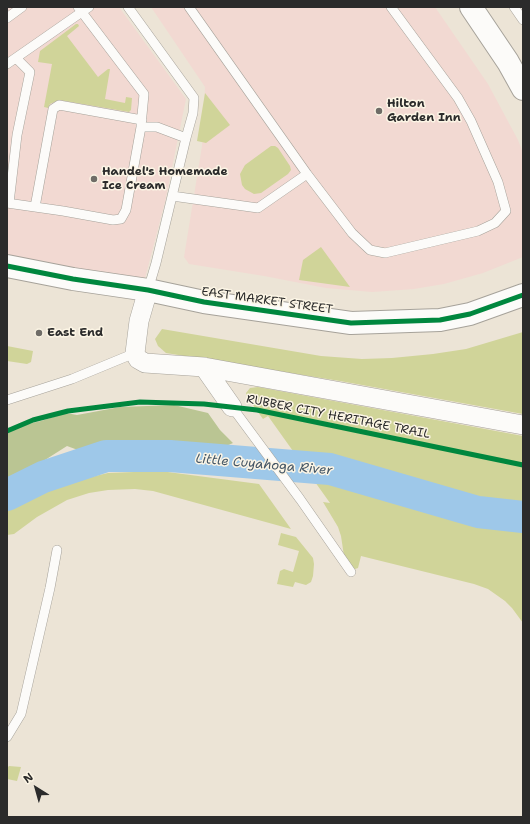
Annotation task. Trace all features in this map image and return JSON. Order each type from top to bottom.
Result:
[{"type":"main road","points":[[471,7],[508,62],[523,89]]},
{"type":"main road","name":"EAST MARKET STREET","points":[[7,266],[73,279],[148,290],[204,302],[351,323],[440,320],[470,314],[523,295]]},
{"type":"street","points":[[148,290],[140,321],[135,353],[138,359],[146,363],[204,367],[523,425]]},
{"type":"street","points":[[204,367],[232,407]]},
{"type":"lane","points":[[7,18],[22,7]]},
{"type":"lane","points":[[128,7],[194,98],[193,112],[148,290]]},
{"type":"lane","points":[[189,7],[307,174],[352,233],[370,250],[384,253],[478,231],[495,223],[506,211],[498,182],[458,98],[391,7]]},
{"type":"lane","points":[[514,7],[523,20]]},
{"type":"lane","points":[[7,64],[83,9],[144,94],[142,124],[126,210],[121,219],[112,220],[35,206],[8,203],[17,135],[30,72],[16,58]]},
{"type":"lane","points":[[35,206],[53,110],[60,106],[157,127],[186,138]]},
{"type":"lane","points":[[172,196],[258,208],[307,174]]},
{"type":"lane","points":[[7,400],[72,379],[135,353]]},
{"type":"lane","points":[[232,407],[300,498],[351,572]]},
{"type":"lane","points":[[7,737],[21,714],[50,588],[57,550]]},
{"type":"shaded area","points":[[7,7],[119,7],[186,99],[165,202],[144,282],[7,258]]},
{"type":"shaded area","points":[[151,7],[435,7],[488,84],[518,140],[523,153],[523,257],[483,273],[444,284],[414,289],[372,292],[326,288],[189,264],[184,257],[202,146],[205,87]]},
{"type":"green space","points":[[76,24],[79,26],[67,36],[98,77],[110,69],[105,99],[125,103],[126,97],[132,98],[131,110],[129,112],[59,100],[50,104],[48,108],[44,107],[52,64],[38,62],[40,51]]},
{"type":"green space","points":[[205,93],[230,125],[206,143],[197,141]]},
{"type":"green space","points":[[271,146],[278,148],[291,170],[288,174],[261,193],[254,194],[245,189],[242,185],[240,174],[245,165]]},
{"type":"green space","points":[[321,247],[350,287],[299,280],[303,260]]},
{"type":"green space","points":[[162,329],[321,356],[362,359],[392,358],[466,349],[523,332],[523,414],[340,381],[166,353],[158,346],[155,339]]},
{"type":"green space","points":[[7,346],[33,351],[31,362],[27,364],[7,361]]},
{"type":"green space","points":[[258,387],[523,436],[523,623],[505,601],[488,589],[474,584],[361,556],[358,568],[355,569],[352,567],[344,556],[338,527],[323,502],[330,503],[268,416],[263,419],[247,397],[246,393],[250,388]]},
{"type":"green space","points":[[174,405],[208,413],[220,430],[233,443],[212,452],[191,451],[156,445],[121,444],[86,453],[67,446],[26,472],[7,480],[7,429],[66,413],[77,415],[120,407]]},
{"type":"green space","points":[[160,471],[259,484],[291,529],[153,491],[135,489],[108,490],[89,493],[67,500],[37,517],[14,534],[7,535],[7,511],[65,483],[108,473]]},
{"type":"green space","points":[[281,533],[296,537],[313,558],[313,576],[311,582],[306,585],[295,582],[293,587],[277,584],[280,571],[284,569],[293,572],[299,551],[278,545]]},
{"type":"green space","points":[[9,766],[21,767],[17,781],[7,779],[7,768]]},
{"type":"waterway","name":"Little Cuyahoga River","points":[[7,495],[43,477],[106,456],[170,456],[330,469],[478,512],[523,517]]},
{"type":"cycle path","points":[[7,266],[73,279],[148,290],[204,302],[351,323],[440,320],[470,314],[523,295]]},
{"type":"cycle path","name":"RUBBER CITY HERITAGE TRAIL","points":[[7,431],[33,420],[68,411],[140,402],[204,404],[257,410],[523,465]]},
{"type":"place","name":"Hilton Garden Inn","points":[[379,111]]},
{"type":"place","name":"Handel's Homemade Ice Cream","points":[[94,179]]},
{"type":"place","name":"East End","points":[[39,333]]}]
